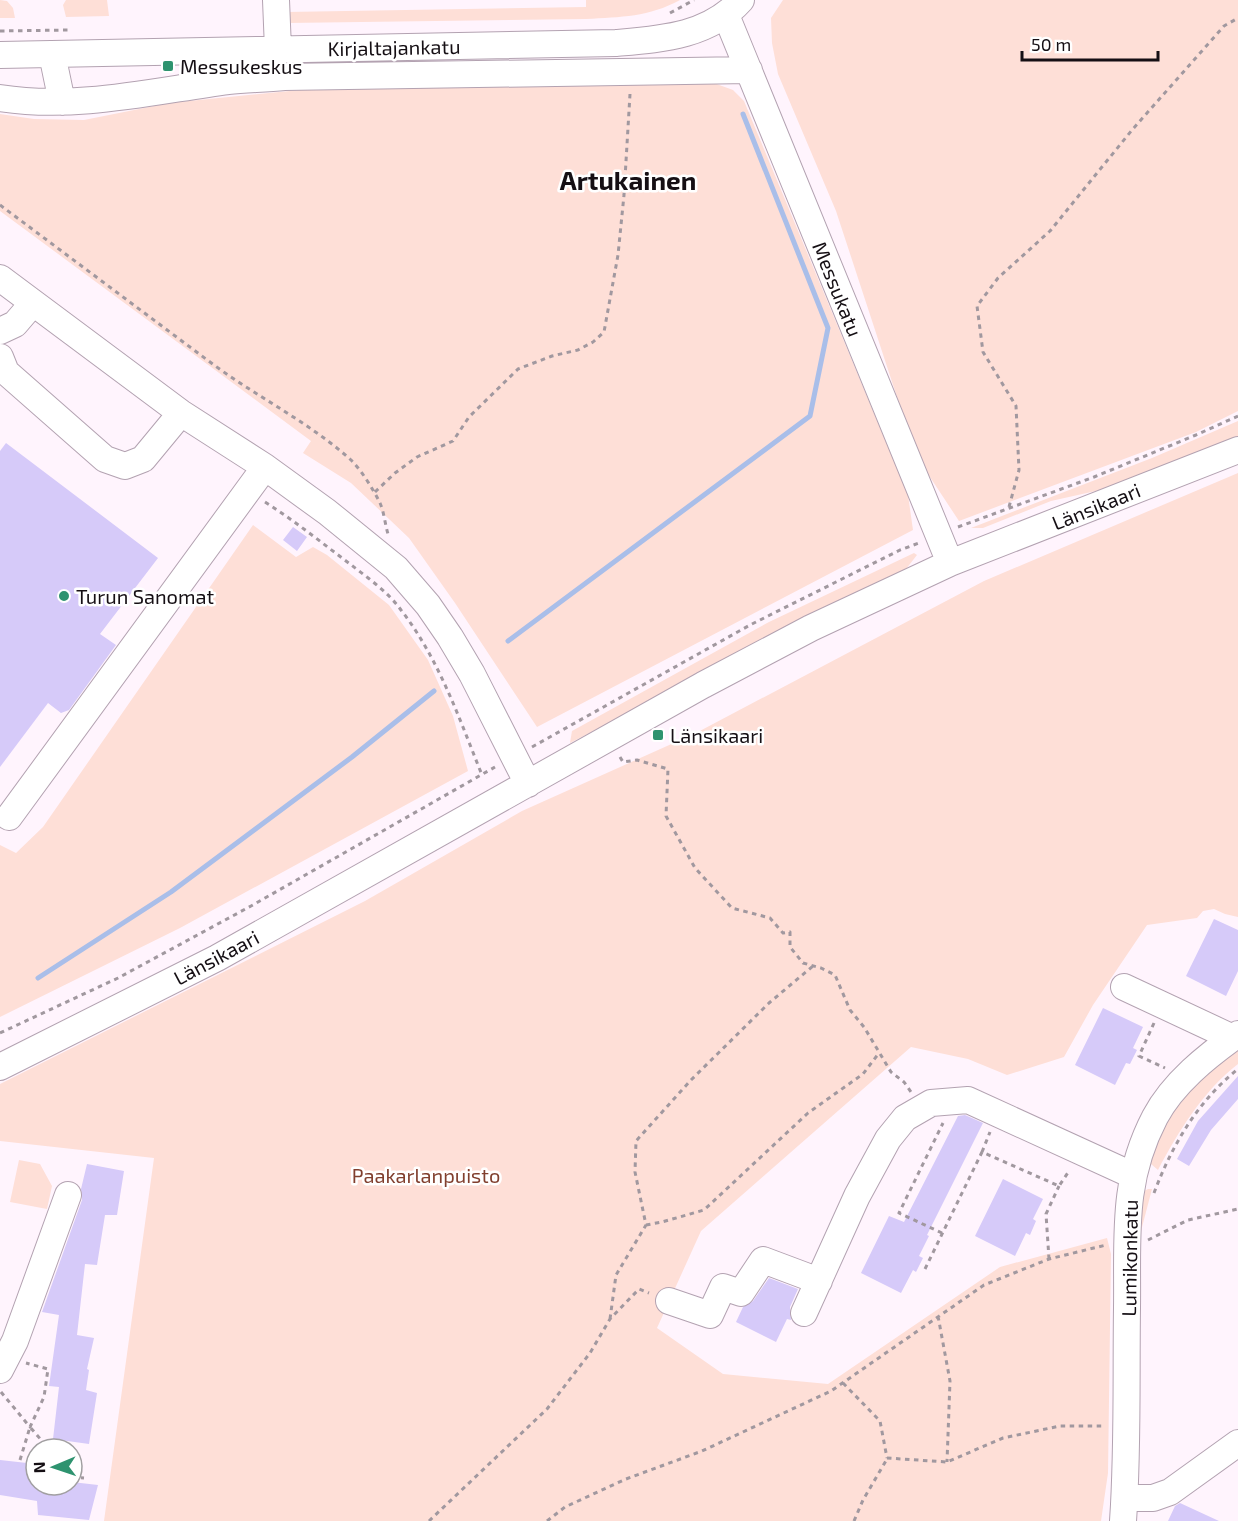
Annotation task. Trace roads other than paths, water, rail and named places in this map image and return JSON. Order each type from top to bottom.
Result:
[{"type":"street","points":[[276,0],[278,49]]},
{"type":"street","name":"Kirjaltajankatu","points":[[0,55],[616,43],[674,37],[711,24],[734,8]]},
{"type":"street","name":"Messukatu","points":[[734,8],[749,70],[950,563]]},
{"type":"street","points":[[52,54],[62,102]]},
{"type":"street","name":"Kirjaltajankatu","points":[[0,98],[62,102],[134,95],[231,81],[284,77],[749,70]]},
{"type":"street","points":[[0,278],[181,413],[265,467],[327,512],[396,568],[428,605],[450,637],[472,674],[528,784]]},
{"type":"street","points":[[0,331],[15,324],[33,303]]},
{"type":"street","points":[[0,357],[6,372],[105,459],[125,466],[143,459],[181,413]]},
{"type":"street","name":"Länsikaari","points":[[0,1066],[217,958],[703,685],[811,628],[950,563],[1238,450]]},
{"type":"street","points":[[9,817],[265,467]]},
{"type":"street","points":[[1124,987],[1235,1036]]},
{"type":"street","name":"Lumikonkatu","points":[[1124,1510],[1127,1243],[1132,1175],[1156,1115],[1174,1090],[1198,1066],[1235,1036]]},
{"type":"street","points":[[804,1313],[857,1196],[888,1140],[905,1118],[931,1103],[968,1100],[1132,1175]]},
{"type":"street","points":[[3,1364],[15,1341],[68,1195]]},
{"type":"street","points":[[669,1301],[710,1315],[723,1287],[741,1293],[763,1260],[819,1281]]},
{"type":"street","points":[[1124,1510],[1170,1492],[1238,1443]]},
{"type":"waterway","points":[[508,641],[810,416],[828,328],[743,114]]},
{"type":"waterway","points":[[38,978],[171,892],[352,757],[434,691]]},
{"type":"place","name":"Messukeskus","points":[[168,66]]},
{"type":"place","name":"Turun Sanomat","points":[[64,596]]},
{"type":"place","name":"Länsikaari","points":[[658,735]]},
{"type":"district","name":"Artukainen","points":[[628,179]]},
{"type":"park label","name":"Paakarlanpuisto","points":[[426,1175]]}]
